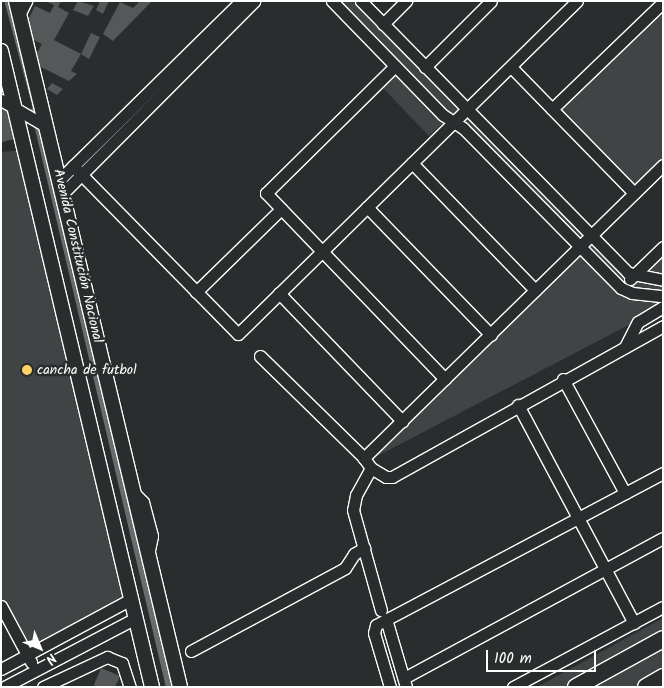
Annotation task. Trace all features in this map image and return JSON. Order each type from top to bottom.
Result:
[{"type":"highway","points":[[576,687],[663,639]]},
{"type":"highway","points":[[646,687],[663,678]]},
{"type":"main road","name":"Avenida Constitución Nacional","points":[[17,8],[47,126],[180,687]]},
{"type":"main road","name":"Avenida Constitución Nacional","points":[[1,51],[152,687]]},
{"type":"street","points":[[17,8],[26,1]]},
{"type":"street","points":[[61,186],[164,84],[254,1]]},
{"type":"street","points":[[332,1],[395,66],[621,288],[632,293],[663,296]]},
{"type":"street","points":[[361,1],[591,236],[633,276],[663,280]]},
{"type":"street","points":[[383,24],[406,1]]},
{"type":"street","points":[[425,67],[491,1]]},
{"type":"street","points":[[77,170],[238,334],[578,1]]},
{"type":"street","points":[[164,84],[240,2]]},
{"type":"street","points":[[552,109],[663,2]]},
{"type":"street","points":[[395,66],[266,193],[321,252],[446,379]]},
{"type":"street","points":[[511,67],[634,193]]},
{"type":"street","points":[[1,100],[47,126]]},
{"type":"street","points":[[412,163],[535,290]]},
{"type":"street","points":[[364,458],[663,165]]},
{"type":"street","points":[[367,207],[491,334]]},
{"type":"street","points":[[196,292],[281,209]]},
{"type":"street","points":[[621,288],[663,248]]},
{"type":"street","points":[[279,293],[402,421]]},
{"type":"street","points":[[625,347],[638,322],[663,307]]},
{"type":"street","points":[[260,356],[372,468],[386,477],[392,477],[518,404],[662,329]]},
{"type":"street","points":[[563,380],[624,493]]},
{"type":"street","points":[[518,404],[634,623]]},
{"type":"street","points":[[372,468],[356,495],[353,510],[383,615],[405,682],[663,538]]},
{"type":"street","points":[[390,687],[374,633],[376,625],[383,615],[579,518],[663,473]]},
{"type":"street","points":[[191,651],[345,568],[354,554],[364,548]]},
{"type":"street","points":[[1,669],[131,599]]},
{"type":"street","points":[[1,606],[36,670]]},
{"type":"street","points":[[512,687],[663,607]]},
{"type":"street","points":[[4,687],[124,621],[136,618]]},
{"type":"street","points":[[43,687],[107,657],[122,663],[130,687]]},
{"type":"shaded area","points":[[333,1],[362,1],[631,275],[663,247],[663,307],[366,462],[580,246]]},
{"type":"shaded area","points":[[663,2],[663,165],[634,193],[552,109]]},
{"type":"shaded area","points":[[398,74],[442,119],[442,124],[429,136],[382,87]]},
{"type":"shaded area","points":[[25,150],[131,599],[28,656],[1,606],[1,152]]},
{"type":"shaded area","points":[[663,618],[663,687],[537,687]]},
{"type":"building","points":[[45,1],[61,1],[58,7],[69,13],[54,40],[81,54],[71,71],[77,74],[69,81],[39,66],[37,53],[42,44],[32,39],[29,18],[35,6],[50,13],[54,5]]},
{"type":"building","points":[[78,1],[94,6],[88,16],[73,10]]},
{"type":"building","points":[[100,1],[109,1],[103,14],[96,10]]},
{"type":"building","points":[[140,1],[152,1],[113,41],[103,34],[120,2],[133,8]]},
{"type":"building","points":[[91,33],[100,37],[89,59],[81,54]]},
{"type":"building","points":[[52,83],[63,89],[57,95],[47,89]]},
{"type":"building","points":[[1,106],[10,112],[18,138],[2,142]]},
{"type":"building","points":[[101,668],[120,676],[115,687],[93,687]]},
{"type":"waterway","points":[[6,1],[35,111]]},
{"type":"waterway","points":[[35,111],[170,687]]},
{"type":"place","name":"cancha de futbol","points":[[27,370]]}]
